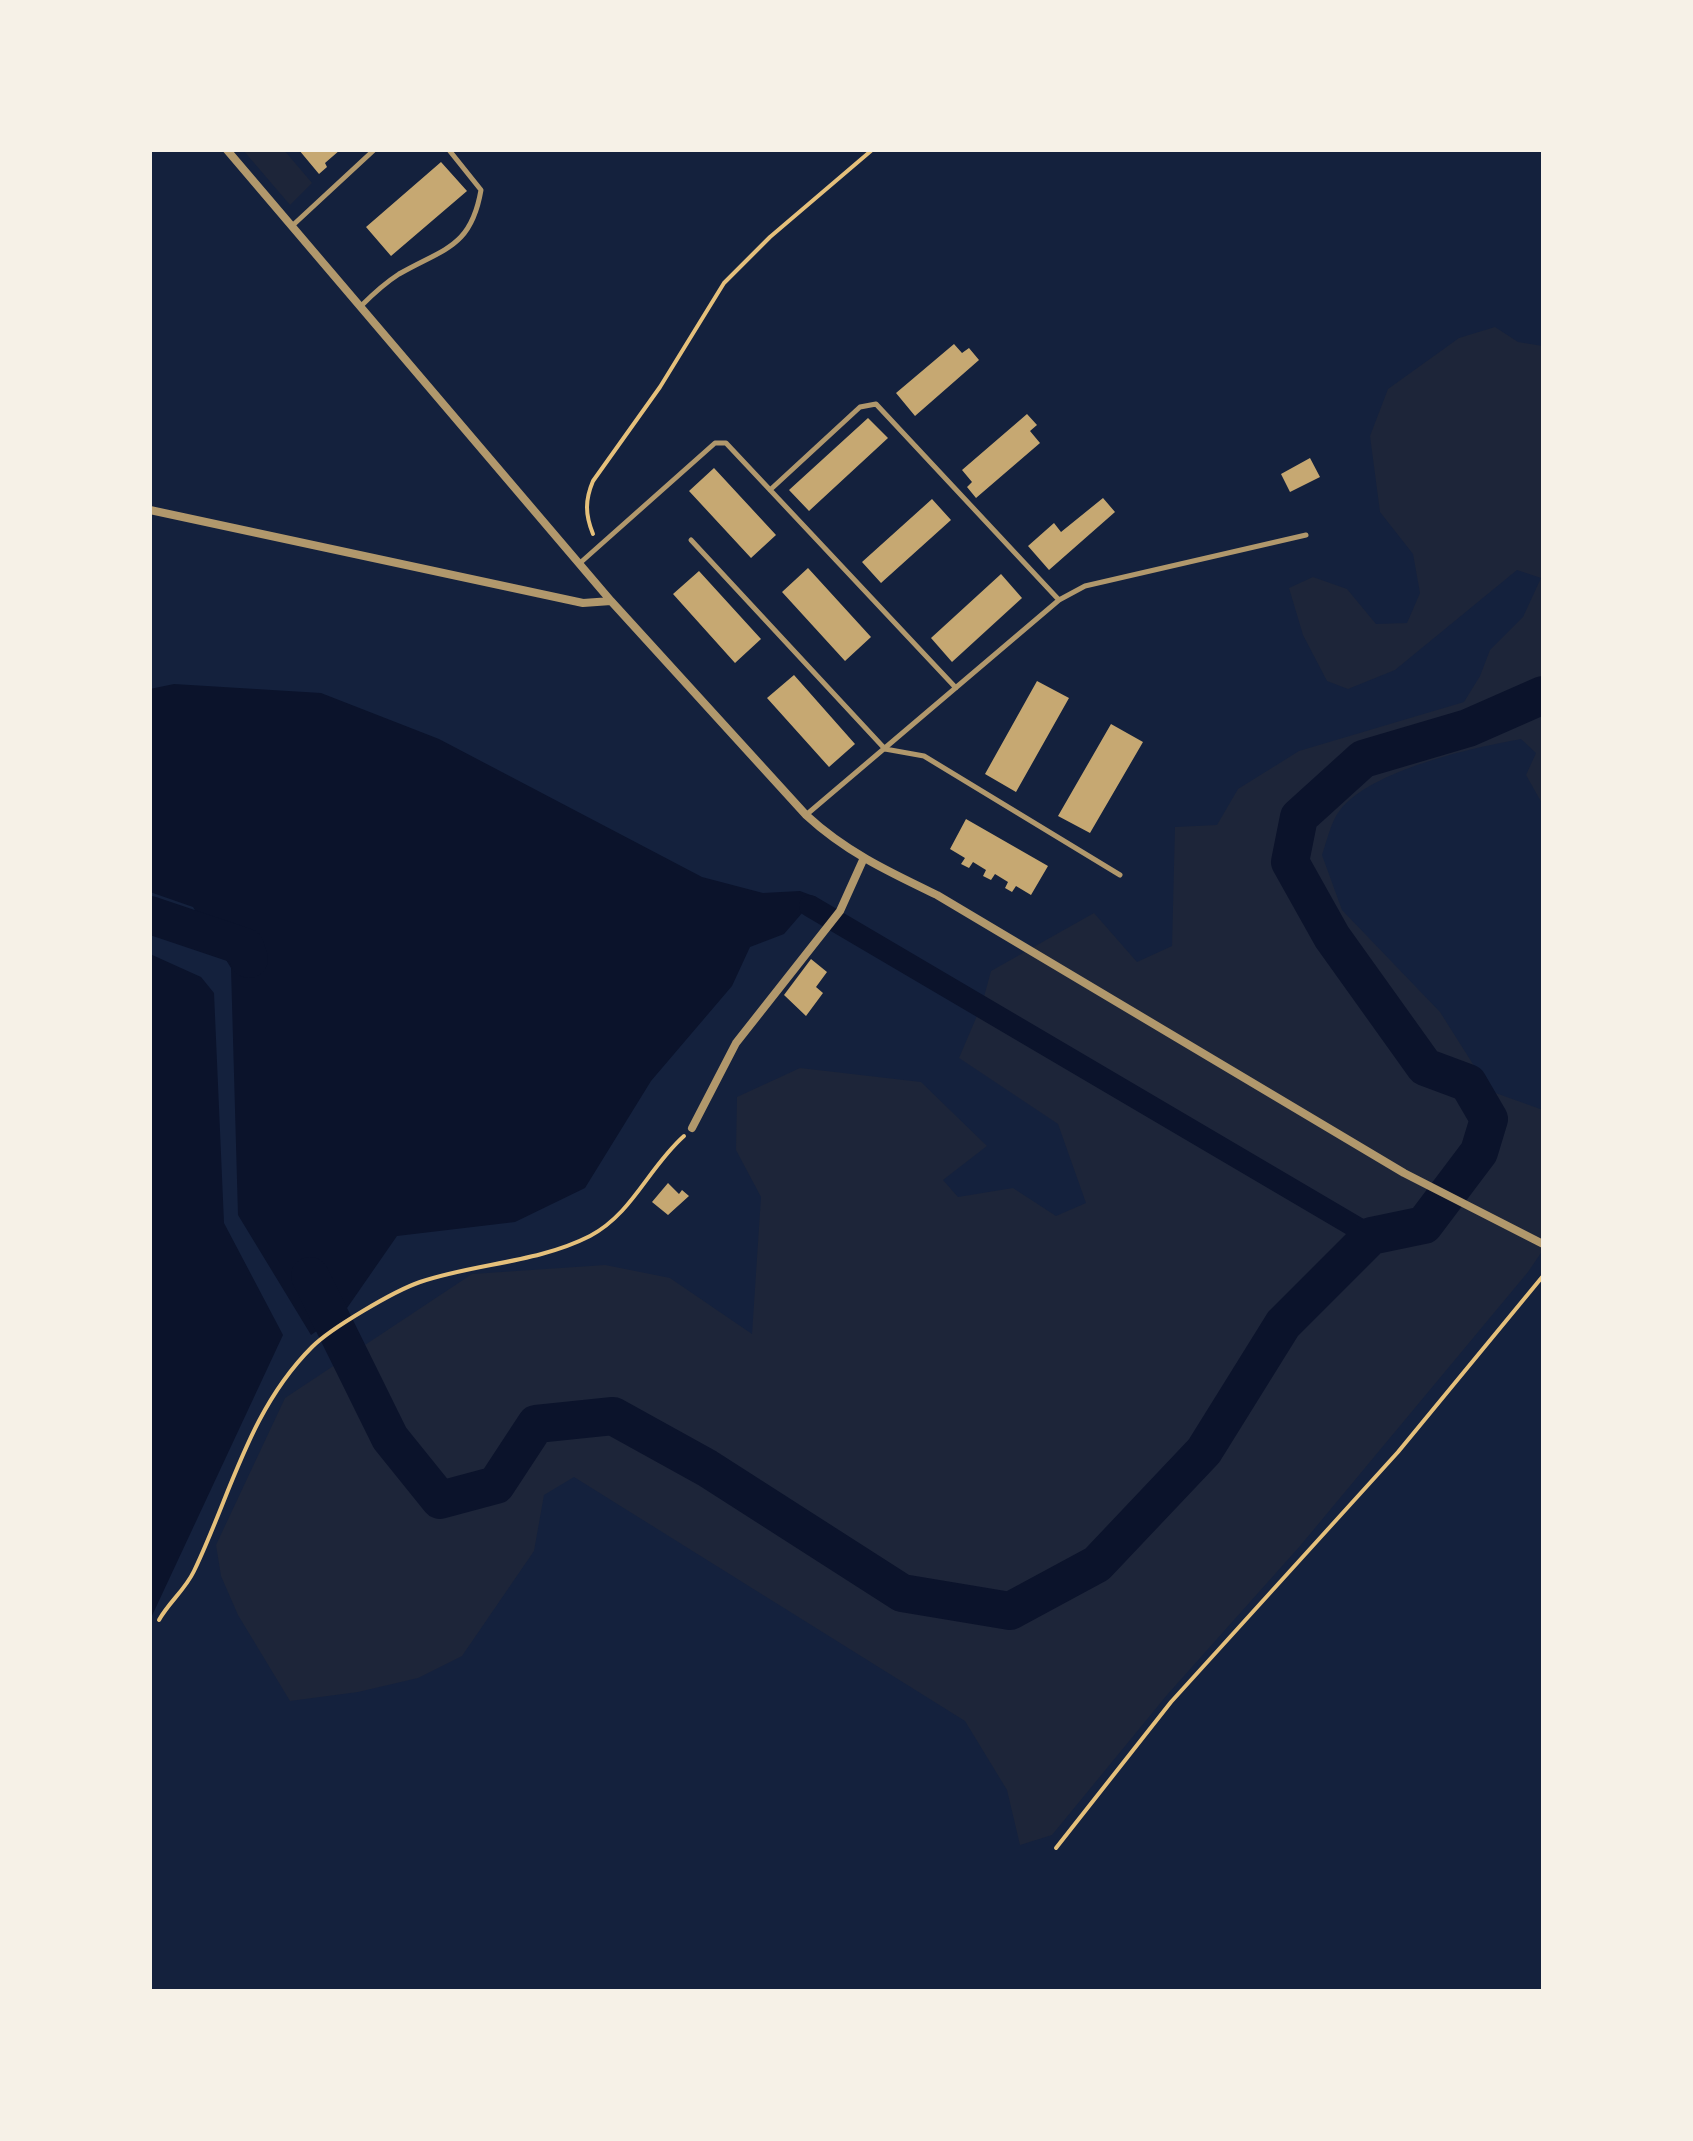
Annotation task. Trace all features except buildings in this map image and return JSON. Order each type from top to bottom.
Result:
[{"type":"street","points":[[227,150],[611,601],[806,815],[837,844],[863,860],[937,895],[1404,1173],[1543,1244]]},
{"type":"street","points":[[150,510],[583,603],[611,601]]},
{"type":"street","points":[[692,1128],[736,1043],[840,911],[863,860]]},
{"type":"lane","points":[[292,226],[374,150]]},
{"type":"lane","points":[[360,307],[400,273],[446,251],[471,226],[481,190],[449,150]]},
{"type":"lane","points":[[770,490],[860,407],[876,404],[1059,600]]},
{"type":"lane","points":[[579,564],[715,443],[726,443],[956,688]]},
{"type":"lane","points":[[806,815],[1059,600],[1085,586],[1306,535]]},
{"type":"lane","points":[[691,540],[885,749],[924,756],[1120,875]]},
{"type":"path","points":[[597,548],[586,509],[586,498],[593,481],[660,387],[724,283],[770,237],[872,150]]},
{"type":"path","points":[[159,1620],[195,1570],[228,1483],[263,1412],[312,1347],[350,1320],[419,1282],[542,1254],[591,1235],[627,1208],[661,1156],[692,1128]]},
{"type":"path","points":[[1056,1848],[1171,1702],[1398,1452],[1543,1276]]},
{"type":"shaded area","points":[[243,150],[284,150],[312,183],[290,205]]},
{"type":"shaded area","points":[[1495,327],[1518,342],[1543,346],[1543,805],[1526,775],[1536,753],[1521,739],[1476,748],[1398,772],[1355,796],[1337,815],[1322,855],[1342,910],[1440,1012],[1490,1091],[1543,1110],[1543,1250],[1300,1546],[1167,1695],[1052,1835],[1020,1845],[1007,1790],[965,1721],[574,1477],[544,1495],[534,1551],[462,1656],[418,1678],[358,1692],[290,1701],[238,1615],[221,1576],[216,1545],[285,1398],[472,1274],[605,1265],[670,1278],[752,1334],[761,1197],[736,1150],[737,1097],[800,1068],[921,1082],[987,1146],[943,1180],[958,1197],[1013,1188],[1056,1216],[1086,1203],[1058,1124],[959,1058],[982,1004],[991,971],[1094,913],[1137,962],[1172,946],[1175,827],[1217,825],[1238,789],[1299,751],[1464,702],[1480,676],[1490,650],[1523,617],[1541,578],[1517,570],[1395,670],[1348,689],[1327,681],[1303,635],[1289,588],[1313,577],[1347,589],[1376,624],[1407,623],[1420,593],[1413,554],[1380,512],[1370,436],[1388,389],[1459,338]]},
{"type":"shaded area","points":[[174,684],[321,693],[439,739],[702,877],[763,893],[800,891],[816,897],[784,934],[750,947],[732,986],[651,1081],[585,1188],[515,1222],[397,1236],[345,1311],[311,1335],[238,1215],[231,968],[193,907],[150,892],[150,689]]},
{"type":"shaded area","points":[[150,954],[201,977],[214,993],[224,1223],[283,1335],[150,1620]]},
{"type":"waterway","points":[[310,1276],[390,1438],[440,1500],[496,1485],[536,1424],[613,1416],[707,1468],[902,1593],[1010,1611],[1097,1564],[1204,1451],[1283,1324],[1371,1236],[1424,1225],[1479,1152],[1489,1119],[1468,1083],[1425,1067],[1332,937],[1290,862],[1299,817],[1363,759],[1468,728],[1543,695]]},
{"type":"waterway","points":[[810,906],[1371,1236]]},
{"type":"waterway","points":[[150,915],[245,947],[249,959]]}]
